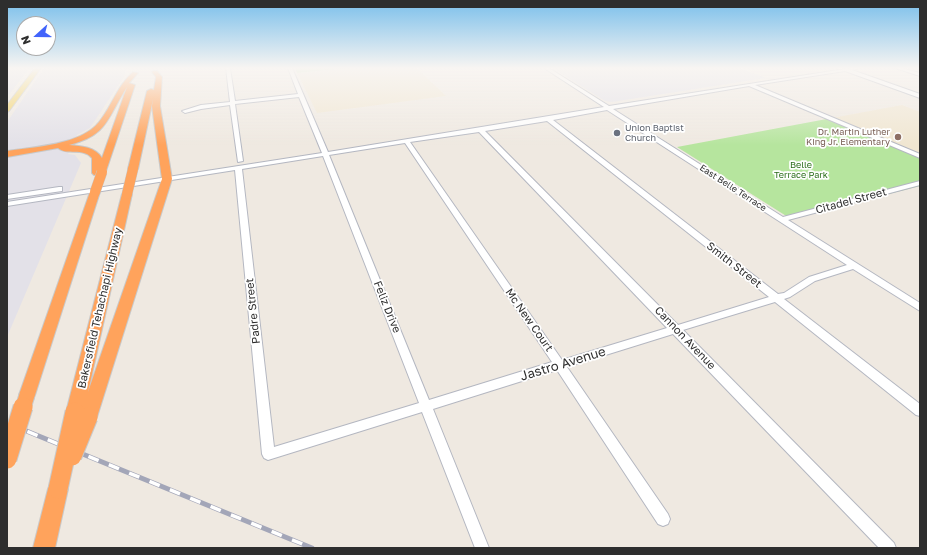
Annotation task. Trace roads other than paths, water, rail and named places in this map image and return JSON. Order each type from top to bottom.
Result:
[{"type":"highway","points":[[7,155],[65,144],[94,131],[101,125],[119,94]]},
{"type":"highway","points":[[7,459],[94,196],[99,173],[127,94]]},
{"type":"highway","name":"Bakersfield Tehachapi Highway","points":[[81,415],[127,194],[150,94]]},
{"type":"highway","points":[[44,548],[58,489],[81,415],[167,176],[156,106],[157,94]]},
{"type":"highway","points":[[7,155],[58,149],[83,149],[94,153],[97,156],[99,173]]},
{"type":"main road","points":[[7,110],[19,94]]},
{"type":"street","name":"Padre Street","points":[[232,94],[268,454]]},
{"type":"street","name":"East Belle Terrace","points":[[587,94],[920,308]]},
{"type":"street","points":[[7,204],[167,176],[497,122],[598,106],[608,107],[689,94]]},
{"type":"street","points":[[773,94],[920,156]]},
{"type":"street","points":[[186,111],[201,107],[301,95]]},
{"type":"street","name":"Feliz Drive","points":[[301,95],[325,151],[482,548]]},
{"type":"street","points":[[325,151],[480,130],[602,110],[608,107]]},
{"type":"street","name":"Smith Street","points":[[548,119],[920,411]]},
{"type":"street","points":[[453,134],[492,125],[497,122]]},
{"type":"street","name":"Cannon Avenue","points":[[480,130],[889,548]]},
{"type":"street","name":"Mc New Court","points":[[406,141],[560,365],[663,519]]},
{"type":"street","points":[[7,197],[167,176]]},
{"type":"street","name":"Citadel Street","points":[[782,219],[920,183]]},
{"type":"street","name":"Jastro Avenue","points":[[268,454],[787,295],[812,279],[855,266]]},
{"type":"railway","points":[[7,423],[312,548]]},
{"type":"place","name":"Union Baptist Church","points":[[617,133]]},
{"type":"place","name":"Dr. Martin Luther King Jr. Elementary","points":[[898,137]]},
{"type":"park label","name":"Belle Terrace Park","points":[[801,170]]}]
